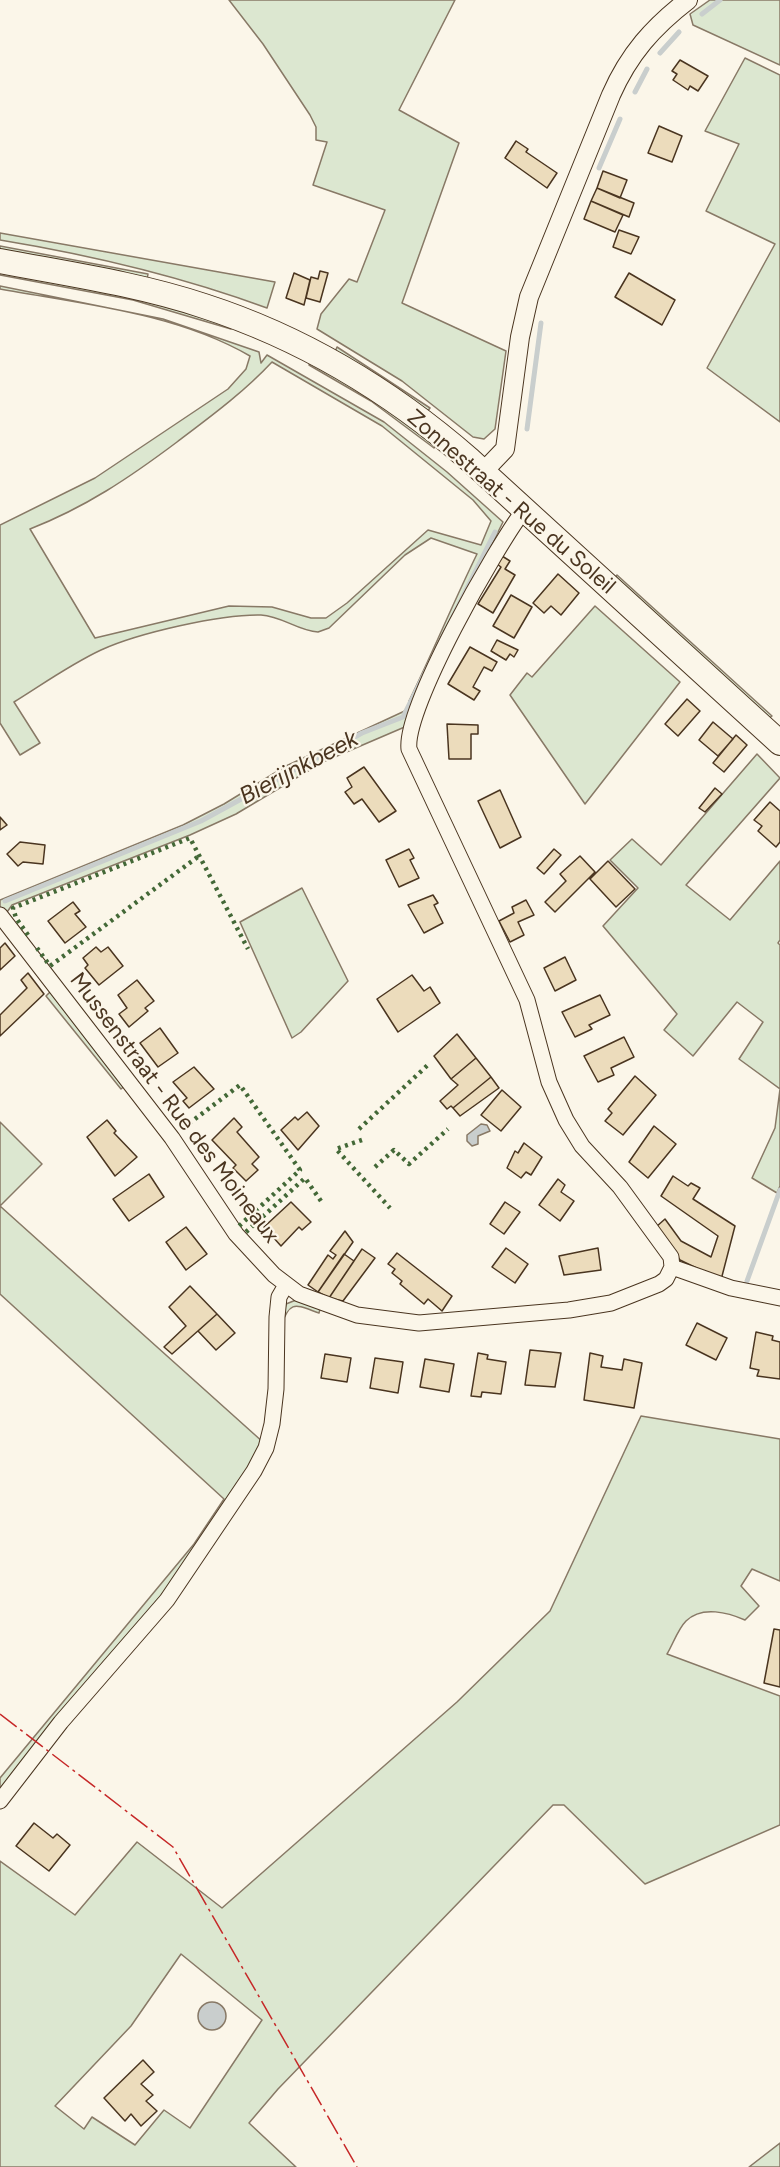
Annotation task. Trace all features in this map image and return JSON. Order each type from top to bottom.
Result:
[{"type":"main road","name":"Zonnestraat - Rue du Soleil","points":[[0,261],[175,297],[271,331],[333,363],[387,395],[429,425],[483,472],[780,743]]},
{"type":"street","points":[[483,472],[505,449],[520,336],[527,306],[610,95],[622,71],[645,38],[688,0]]},
{"type":"street","points":[[524,510],[503,539],[441,656],[411,724],[409,749],[526,1000],[549,1083],[566,1120],[582,1146],[620,1187],[659,1238],[671,1257],[672,1268],[731,1287],[780,1298]]},
{"type":"street","name":"Mussenstraat - Rue des Moineaux","points":[[0,915],[172,1138],[236,1234],[299,1294],[357,1315],[419,1323],[569,1310],[611,1303],[659,1284],[666,1279],[672,1268]]},
{"type":"street","points":[[0,1801],[61,1722],[167,1600],[255,1472],[266,1448],[274,1415],[277,1317],[279,1297],[286,1284]]},
{"type":"green space","points":[[229,0],[455,0],[399,110],[459,143],[402,303],[506,351],[495,429],[484,439],[473,437],[402,381],[317,329],[321,314],[349,279],[357,282],[385,210],[313,185],[327,142],[316,140],[316,127],[310,115],[263,44]]},
{"type":"green space","points":[[710,0],[780,0],[780,65],[693,25],[690,14]]},
{"type":"green space","points":[[745,58],[780,75],[780,422],[707,368],[775,244],[706,211],[739,144],[705,131]]},
{"type":"green space","points":[[0,233],[275,282],[267,308],[201,286],[135,268],[68,252],[0,240]]},
{"type":"green space","points":[[0,246],[148,274],[147,280],[0,252]]},
{"type":"green space","points":[[0,270],[99,288],[232,325],[231,329],[133,300],[0,275]]},
{"type":"green space","points":[[0,286],[84,303],[0,289]]},
{"type":"green space","points":[[123,311],[163,319],[259,352],[261,363],[267,355],[384,422],[447,472],[503,522],[412,704],[409,701],[477,554],[431,538],[405,555],[329,628],[318,632],[269,616],[244,616],[203,621],[157,631],[101,650],[14,702],[40,743],[20,755],[0,723],[0,525],[95,478],[228,389],[246,369],[250,356],[221,341]],"holes":[[[272,362],[382,426],[473,500],[491,521],[481,545],[428,530],[347,603],[326,618],[311,618],[272,607],[229,606],[95,638],[30,529],[70,511],[142,468],[226,404]]]},
{"type":"green space","points":[[337,347],[430,408],[427,412],[335,352]]},
{"type":"green space","points":[[312,360],[438,444],[434,448],[371,401],[309,365]]},
{"type":"green space","points":[[617,575],[772,716],[768,719],[614,579]]},
{"type":"green space","points":[[595,606],[680,682],[585,804],[510,695],[527,673],[532,677]]},
{"type":"green space","points":[[409,709],[407,726],[323,762],[236,814],[190,835],[12,905],[5,915],[0,907],[0,900],[183,825],[224,804],[286,766]]},
{"type":"green space","points":[[757,754],[780,778],[686,885],[730,920],[780,861],[780,940],[778,943],[780,945],[780,1089],[739,1059],[763,1022],[737,1002],[693,1056],[664,1030],[677,1014],[603,926],[638,888],[610,860],[632,839],[661,865]]},
{"type":"green space","points":[[302,888],[348,981],[301,1032],[292,1038],[240,922]]},
{"type":"green space","points":[[51,991],[127,1084],[121,1089],[46,996]]},
{"type":"green space","points":[[780,1089],[780,1186],[777,1193],[752,1178],[775,1128]]},
{"type":"green space","points":[[0,1122],[42,1164],[0,1206]]},
{"type":"green space","points":[[0,1206],[264,1443],[196,1552],[0,1796],[0,1778],[194,1544],[224,1499],[0,1294]]},
{"type":"green space","points":[[296,1300],[320,1309],[319,1313],[295,1306],[288,1311],[281,1326],[286,1304]]},
{"type":"green space","points":[[641,1416],[780,1439],[780,1581],[752,1569],[741,1586],[759,1606],[745,1620],[716,1612],[692,1616],[680,1628],[667,1654],[780,1696],[780,1825],[645,1884],[564,1805],[553,1805],[278,2089],[249,2123],[296,2167],[0,2167],[0,1861],[75,1915],[137,1842],[222,1908],[457,1702],[550,1611]],"holes":[[[181,1954],[262,2020],[190,2128],[164,2110],[135,2145],[92,2117],[84,2129],[55,2106],[131,2026]]]},
{"type":"green space","points":[[780,2143],[780,2167],[749,2167]]},
{"type":"shaded area","points":[[481,1124],[487,1125],[490,1131],[478,1136],[478,1144],[472,1146],[467,1141],[467,1135]]},
{"type":"shaded area","points":[[212,2002],[222,2006],[226,2016],[222,2026],[212,2030],[202,2026],[198,2016],[202,2006]]},
{"type":"building","points":[[680,60],[708,76],[698,91],[690,86],[688,90],[673,80],[677,74],[672,71]]},
{"type":"building","points":[[659,126],[682,136],[672,162],[648,153]]},
{"type":"building","points":[[516,141],[528,149],[526,152],[557,173],[547,188],[505,158]]},
{"type":"building","points":[[603,171],[627,180],[620,198],[597,188]]},
{"type":"building","points":[[597,188],[634,203],[629,217],[591,201]]},
{"type":"building","points":[[591,201],[623,215],[615,232],[584,219]]},
{"type":"building","points":[[619,230],[639,237],[631,254],[613,247]]},
{"type":"building","points":[[320,271],[328,273],[320,302],[306,298],[311,277],[318,279]]},
{"type":"building","points":[[294,273],[310,280],[304,305],[286,298]]},
{"type":"building","points":[[629,273],[675,300],[662,325],[615,297]]},
{"type":"building","points":[[502,556],[510,561],[505,569],[515,575],[493,613],[478,604],[501,567],[497,564]]},
{"type":"building","points":[[558,574],[579,593],[561,615],[551,606],[544,613],[533,603]]},
{"type":"building","points":[[511,595],[532,607],[514,638],[493,626]]},
{"type":"building","points":[[497,640],[518,650],[514,657],[510,654],[506,660],[491,651]]},
{"type":"building","points":[[470,647],[497,662],[492,671],[484,667],[473,687],[480,691],[474,700],[448,684]]},
{"type":"building","points":[[687,699],[700,711],[678,736],[665,724]]},
{"type":"building","points":[[713,722],[733,739],[718,756],[699,740]]},
{"type":"building","points":[[447,724],[478,725],[478,734],[471,734],[471,759],[449,759]]},
{"type":"building","points":[[736,735],[747,745],[724,772],[713,763]]},
{"type":"building","points":[[364,767],[396,811],[379,822],[362,799],[354,804],[345,792],[352,787],[347,778]]},
{"type":"building","points":[[715,788],[722,794],[705,812],[699,808]]},
{"type":"building","points":[[500,790],[521,837],[500,848],[478,801]]},
{"type":"building","points":[[770,802],[780,811],[780,842],[776,847],[758,831],[762,826],[754,820]]},
{"type":"building","points":[[0,817],[7,825],[0,830]]},
{"type":"building","points":[[20,842],[45,845],[43,864],[23,862],[18,866],[7,854]]},
{"type":"building","points":[[409,849],[414,858],[410,860],[419,878],[399,887],[386,860]]},
{"type":"building","points":[[554,849],[561,855],[544,874],[537,868]]},
{"type":"building","points":[[580,856],[595,872],[555,912],[545,902],[566,881],[560,874]]},
{"type":"building","points":[[608,861],[635,889],[616,907],[590,879]]},
{"type":"building","points":[[433,895],[438,903],[434,905],[443,923],[424,933],[408,905]]},
{"type":"building","points":[[526,900],[534,915],[518,922],[524,935],[510,942],[499,921],[514,913],[512,907]]},
{"type":"building","points":[[73,902],[80,911],[75,914],[86,927],[65,943],[48,921]]},
{"type":"building","points":[[5,943],[15,956],[0,970],[0,948]]},
{"type":"building","points":[[96,947],[101,952],[108,947],[123,966],[99,985],[85,968],[88,965],[83,958]]},
{"type":"building","points":[[565,957],[576,980],[555,991],[544,968]]},
{"type":"building","points":[[28,973],[44,994],[0,1036],[0,1015],[27,988],[21,980]]},
{"type":"building","points":[[412,975],[424,991],[430,987],[440,1003],[398,1032],[377,999]]},
{"type":"building","points":[[137,980],[154,1001],[145,1008],[148,1011],[129,1027],[119,1014],[127,1008],[118,995]]},
{"type":"building","points":[[600,995],[610,1015],[589,1025],[592,1029],[575,1037],[562,1012]]},
{"type":"building","points":[[160,1028],[178,1053],[158,1067],[140,1043]]},
{"type":"building","points":[[457,1034],[476,1058],[451,1079],[434,1056]]},
{"type":"building","points":[[624,1037],[634,1057],[611,1068],[614,1075],[598,1082],[584,1056]]},
{"type":"building","points":[[476,1058],[491,1077],[453,1108],[451,1106],[447,1109],[440,1101],[458,1085],[451,1079]]},
{"type":"building","points":[[194,1067],[214,1089],[189,1108],[183,1101],[187,1098],[173,1082]]},
{"type":"building","points":[[635,1076],[656,1095],[623,1135],[605,1121],[612,1113],[608,1109]]},
{"type":"building","points":[[491,1077],[499,1088],[460,1116],[453,1108]]},
{"type":"building","points":[[502,1090],[521,1107],[501,1131],[481,1115]]},
{"type":"building","points":[[307,1112],[319,1126],[298,1150],[281,1130],[295,1117],[298,1120]]},
{"type":"building","points":[[234,1118],[242,1127],[237,1132],[259,1157],[252,1164],[258,1170],[246,1181],[233,1168],[236,1165],[212,1140]]},
{"type":"building","points":[[107,1120],[116,1131],[114,1133],[137,1157],[115,1176],[87,1137]]},
{"type":"building","points":[[654,1126],[676,1144],[648,1178],[629,1162]]},
{"type":"building","points":[[524,1143],[542,1157],[531,1175],[526,1172],[521,1178],[507,1168],[515,1151],[518,1153]]},
{"type":"building","points":[[149,1174],[164,1197],[129,1221],[113,1199]]},
{"type":"building","points":[[673,1176],[688,1186],[691,1183],[700,1188],[693,1199],[735,1226],[721,1280],[680,1260],[656,1227],[665,1219],[681,1241],[711,1257],[718,1236],[661,1196]]},
{"type":"building","points":[[558,1179],[565,1185],[561,1192],[574,1201],[560,1221],[539,1205]]},
{"type":"building","points":[[291,1202],[311,1222],[302,1230],[299,1227],[281,1246],[264,1227]]},
{"type":"building","points":[[505,1202],[520,1212],[504,1234],[490,1224]]},
{"type":"building","points":[[186,1227],[207,1254],[186,1270],[166,1242]]},
{"type":"building","points":[[345,1231],[353,1242],[318,1292],[308,1285],[328,1255],[333,1259],[336,1255],[330,1251]]},
{"type":"building","points":[[506,1248],[528,1264],[515,1283],[492,1267]]},
{"type":"building","points":[[598,1248],[601,1270],[564,1275],[559,1256]]},
{"type":"building","points":[[362,1249],[375,1258],[343,1301],[329,1298]]},
{"type":"building","points":[[397,1253],[452,1296],[442,1311],[428,1299],[424,1304],[400,1284],[402,1281],[392,1273],[395,1269],[388,1264]]},
{"type":"building","points":[[344,1254],[354,1261],[329,1298],[318,1292]]},
{"type":"building","points":[[190,1286],[217,1314],[172,1354],[164,1347],[186,1326],[169,1307]]},
{"type":"building","points":[[217,1314],[235,1333],[216,1350],[198,1331]]},
{"type":"building","points":[[697,1323],[727,1338],[716,1360],[686,1345]]},
{"type":"building","points":[[756,1332],[773,1336],[772,1340],[780,1342],[780,1379],[757,1376],[759,1370],[750,1368]]},
{"type":"building","points":[[530,1350],[561,1353],[555,1387],[525,1385]]},
{"type":"building","points":[[478,1353],[488,1355],[487,1359],[506,1362],[501,1394],[482,1392],[481,1397],[471,1396]]},
{"type":"building","points":[[590,1353],[603,1356],[601,1367],[622,1370],[624,1359],[642,1363],[634,1408],[584,1400]]},
{"type":"building","points":[[325,1354],[351,1358],[347,1382],[321,1378]]},
{"type":"building","points":[[375,1358],[403,1362],[398,1393],[370,1388]]},
{"type":"building","points":[[425,1359],[454,1364],[449,1392],[420,1387]]},
{"type":"building","points":[[774,1629],[780,1630],[780,1687],[764,1683]]},
{"type":"building","points":[[34,1823],[53,1838],[57,1834],[70,1845],[49,1871],[16,1846]]},
{"type":"building","points":[[143,2060],[154,2072],[141,2084],[153,2095],[146,2101],[157,2111],[141,2126],[131,2114],[125,2121],[104,2098]]},
{"type":"waterway","name":"Bierijnkbeek","points":[[702,14],[720,0]]},
{"type":"waterway","name":"Bierijnkbeek","points":[[660,53],[679,32]]},
{"type":"waterway","name":"Bierijnkbeek","points":[[635,92],[647,69]]},
{"type":"waterway","name":"Bierijnkbeek","points":[[599,168],[620,119]]},
{"type":"waterway","name":"Bierijnkbeek","points":[[527,429],[541,323]]},
{"type":"waterway","name":"Bierijnkbeek","points":[[5,901],[201,821],[362,733],[403,717],[495,532]]},
{"type":"waterway","points":[[747,1281],[780,1190]]},
{"type":"hedge","points":[[28,935],[16,918],[13,908],[190,838],[248,949]]},
{"type":"hedge","points":[[37,948],[50,966],[199,856]]},
{"type":"hedge","points":[[359,1129],[430,1063]]},
{"type":"hedge","points":[[183,1128],[240,1085],[300,1170],[239,1226]]},
{"type":"hedge","points":[[375,1167],[394,1150],[409,1164],[448,1129]]},
{"type":"hedge","points":[[362,1140],[336,1149],[390,1208]]},
{"type":"hedge","points":[[246,1232],[305,1178],[323,1204]]},
{"type":"power","points":[[0,1714],[173,1847],[357,2167]]}]
